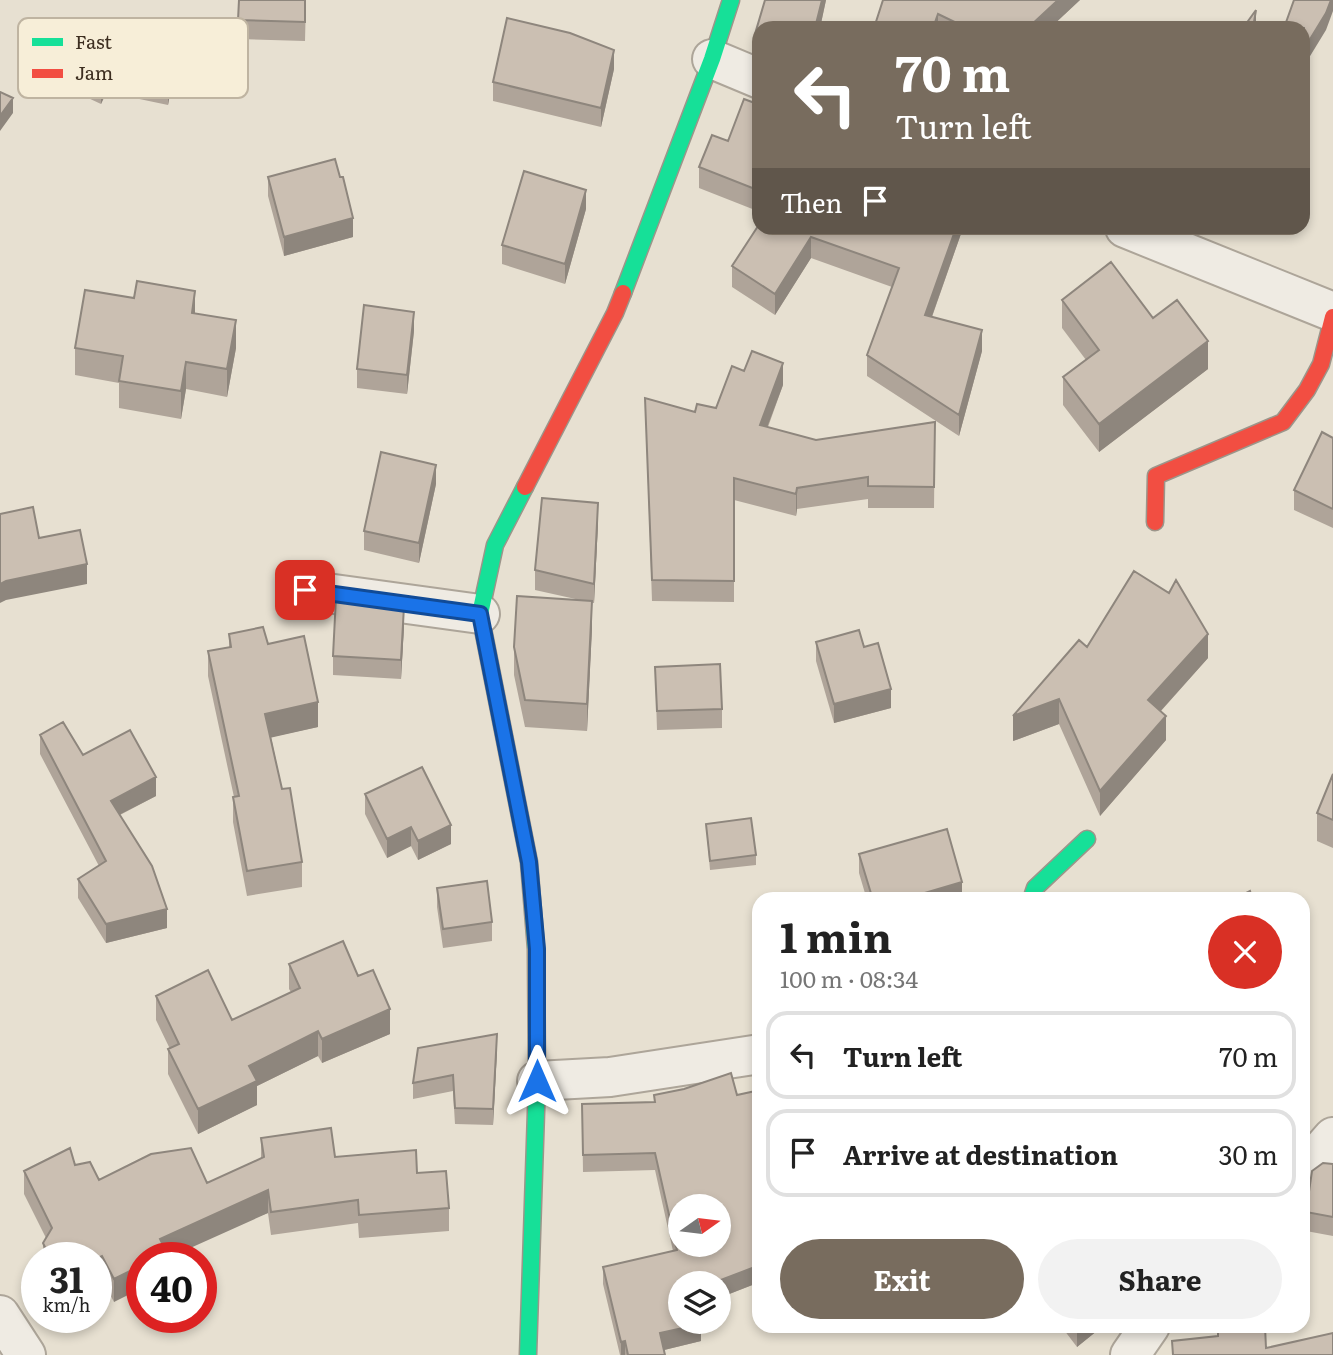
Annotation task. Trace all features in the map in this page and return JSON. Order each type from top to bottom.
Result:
[{"type":"street","points":[[528,1355],[537,1081],[537,949],[529,862],[480,614],[495,545],[615,313],[732,0]]},
{"type":"street","points":[[712,59],[752,76]]},
{"type":"street","points":[[1142,235],[1333,312]]},
{"type":"street","points":[[1155,522],[1156,476],[1283,422],[1307,390],[1321,364],[1333,317]]},
{"type":"street","points":[[305,590],[480,614]]},
{"type":"street","points":[[1034,892],[1087,839]]},
{"type":"street","points":[[537,1081],[610,1077],[752,1055]]},
{"type":"street","points":[[1310,1163],[1333,1137]]},
{"type":"street","points":[[0,1315],[26,1355]]},
{"type":"street","points":[[1130,1355],[1145,1333]]},
{"type":"building","points":[[239,0],[305,0],[305,22],[238,18]]},
{"type":"building","points":[[765,0],[822,0],[817,21],[759,21]]},
{"type":"building","points":[[883,0],[1058,0],[1035,21],[952,21],[938,14],[936,21],[876,21]]},
{"type":"building","points":[[1294,0],[1331,0],[1310,39],[1310,21],[1286,21]]},
{"type":"building","points":[[1256,10],[1254,21],[1248,21]]},
{"type":"building","points":[[507,18],[570,33],[614,50],[601,108],[493,82]]},
{"type":"building","points":[[0,92],[13,98],[0,116]]},
{"type":"building","points":[[744,99],[752,102],[752,188],[699,167],[712,135],[728,141]]},
{"type":"building","points":[[335,159],[340,177],[343,177],[353,218],[284,237],[268,177]]},
{"type":"building","points":[[524,171],[586,190],[565,264],[502,245]]},
{"type":"building","points":[[752,235],[954,235],[925,315],[982,330],[959,415],[867,355],[899,268],[811,237],[775,294],[732,266]]},
{"type":"building","points":[[1111,262],[1153,318],[1177,300],[1208,341],[1099,424],[1063,377],[1099,350],[1062,300]]},
{"type":"building","points":[[137,281],[195,291],[192,313],[236,320],[227,369],[186,362],[181,391],[119,381],[123,356],[75,348],[85,290],[134,298]]},
{"type":"building","points":[[364,305],[414,312],[407,375],[357,369]]},
{"type":"building","points":[[752,351],[783,363],[760,425],[816,440],[935,422],[934,487],[868,486],[868,477],[797,488],[796,494],[734,478],[734,581],[652,580],[645,398],[695,412],[697,404],[716,408],[732,366],[744,371]]},
{"type":"building","points":[[1322,432],[1333,438],[1333,509],[1294,490]]},
{"type":"building","points":[[381,452],[436,465],[419,543],[364,531]]},
{"type":"building","points":[[542,498],[598,503],[594,584],[535,570]]},
{"type":"building","points":[[33,507],[39,538],[80,530],[87,564],[0,584],[0,514]]},
{"type":"building","points":[[1134,571],[1169,593],[1176,580],[1208,634],[1148,700],[1166,716],[1100,791],[1059,699],[1013,716],[1079,640],[1087,647]]},
{"type":"building","points":[[517,596],[592,601],[587,704],[525,700],[514,647]]},
{"type":"building","points":[[336,597],[404,606],[401,660],[333,656]]},
{"type":"building","points":[[263,627],[268,644],[304,636],[318,702],[265,714],[282,789],[290,788],[302,862],[247,871],[233,797],[239,796],[208,651],[231,647],[229,634]]},
{"type":"building","points":[[859,630],[864,647],[878,643],[891,689],[834,704],[816,642]]},
{"type":"building","points":[[720,664],[722,709],[657,711],[655,667]]},
{"type":"building","points":[[63,722],[83,755],[130,730],[156,777],[111,801],[152,866],[167,909],[106,924],[78,879],[106,861],[40,735]]},
{"type":"building","points":[[422,767],[451,825],[418,841],[411,827],[387,839],[365,794]]},
{"type":"building","points":[[1333,774],[1333,820],[1317,813]]},
{"type":"building","points":[[751,818],[756,855],[710,861],[706,824]]},
{"type":"building","points":[[947,829],[962,882],[928,892],[871,892],[859,854]]},
{"type":"building","points":[[487,881],[492,922],[443,929],[437,888]]},
{"type":"building","points":[[343,941],[358,976],[373,970],[390,1009],[322,1039],[318,1031],[249,1066],[257,1081],[198,1109],[168,1049],[179,1044],[156,996],[208,970],[232,1020],[300,988],[289,964]]},
{"type":"building","points":[[497,1034],[493,1109],[455,1108],[453,1075],[413,1083],[418,1048]]},
{"type":"building","points":[[731,1073],[737,1095],[752,1092],[752,1268],[731,1276],[731,1271],[668,1271],[668,1331],[660,1333],[665,1355],[628,1355],[625,1341],[621,1342],[603,1267],[668,1252],[668,1257],[732,1256],[732,1194],[668,1194],[668,1210],[655,1153],[583,1155],[582,1104],[655,1102],[654,1095],[684,1089]]},
{"type":"building","points":[[331,1128],[335,1157],[416,1150],[417,1173],[446,1171],[449,1208],[359,1215],[358,1200],[271,1212],[268,1190],[160,1239],[162,1242],[126,1242],[126,1273],[114,1279],[112,1242],[44,1242],[52,1228],[24,1171],[70,1148],[75,1165],[90,1162],[99,1180],[151,1154],[191,1148],[207,1183],[264,1157],[261,1138]]},
{"type":"building","points":[[1323,1163],[1333,1164],[1333,1217],[1310,1213],[1312,1171]]},
{"type":"building","points":[[1218,1333],[1265,1333],[1266,1348],[1333,1333],[1333,1355],[1173,1355],[1172,1341],[1218,1336]]},
{"type":"traffic: fast","points":[[623,293],[712,59],[731,0]]},
{"type":"traffic: fast","points":[[525,487],[495,545],[480,614],[529,862],[536,949],[537,1081],[528,1355]]},
{"type":"traffic: fast","points":[[1034,892],[1087,839]]},
{"type":"traffic: jam","points":[[525,487],[623,293]]},
{"type":"traffic: jam","points":[[1155,522],[1156,476],[1283,422],[1307,390],[1321,364],[1333,317]]},
{"type":"route","points":[[305,590],[480,614],[529,862],[537,949],[537,1081]]}]
